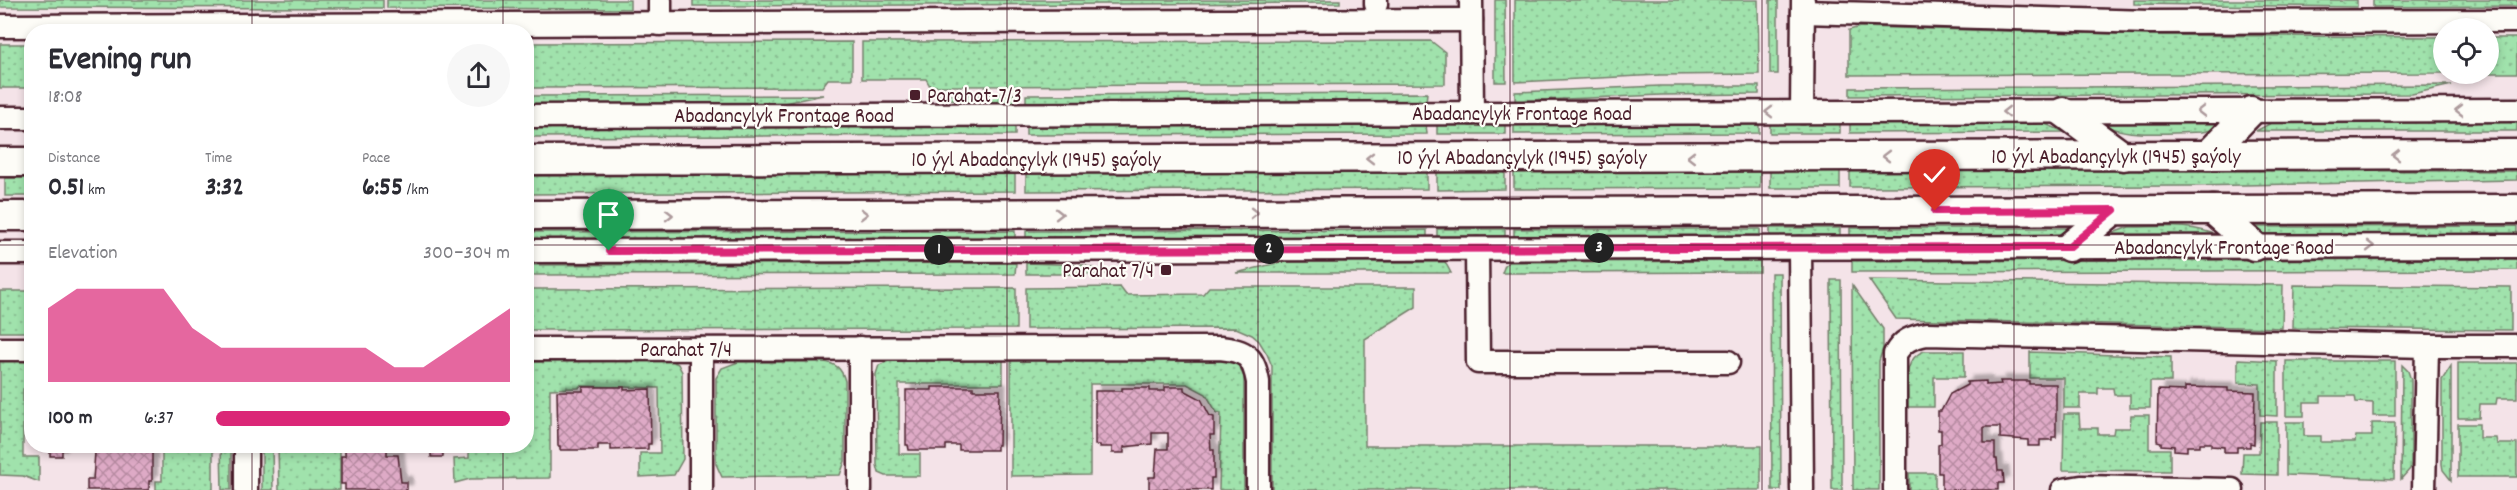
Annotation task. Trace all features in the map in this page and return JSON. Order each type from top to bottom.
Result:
[{"type":"main road","points":[[2208,155],[2252,111]]},
{"type":"main road","points":[[2063,112],[2123,156]]},
{"type":"main road","name":"10 ýyl Abadançylyk (1945) şaýoly","points":[[534,160],[2517,154]]},
{"type":"main road","points":[[0,162],[24,162]]},
{"type":"main road","points":[[534,215],[2517,209]]},
{"type":"main road","points":[[2069,247],[2114,210]]},
{"type":"main road","points":[[2213,210],[2254,246]]},
{"type":"main road","points":[[0,216],[24,216]]},
{"type":"street","points":[[660,0],[660,24]]},
{"type":"street","points":[[1802,112],[1803,6],[2150,22],[2517,21]]},
{"type":"street","points":[[534,24],[1471,10],[1472,113]]},
{"type":"street","points":[[0,26],[24,26]]},
{"type":"street","name":"Abadancylyk Frontage Road","points":[[534,116],[2517,110]]},
{"type":"street","points":[[0,118],[24,117]]},
{"type":"street","name":"Abadancylyk Frontage Road","points":[[534,251],[2517,246]]},
{"type":"street","points":[[1800,248],[1802,490]]},
{"type":"street","points":[[1478,249],[1478,362],[1728,362]]},
{"type":"street","points":[[0,253],[24,253]]},
{"type":"street","points":[[1895,490],[1895,354],[1900,344],[1913,337],[1927,334],[2427,346],[2517,346]]},
{"type":"street","points":[[2424,490],[2427,346]]},
{"type":"street","points":[[860,348],[860,490]]},
{"type":"street","name":"Parahat 7/4","points":[[534,349],[1220,348],[1237,350],[1249,356],[1258,382],[1258,490]]},
{"type":"street","points":[[0,349],[24,349]]},
{"type":"street","points":[[701,349],[701,490]]},
{"type":"street","points":[[246,453],[246,490]]},
{"type":"street","points":[[2063,490],[2081,488],[2232,490]]},
{"type":"green space","points":[[0,0],[383,0],[383,8],[0,7]]},
{"type":"green space","points":[[387,0],[630,0],[630,9],[387,8]]},
{"type":"green space","points":[[693,0],[1340,0],[1340,3],[693,6]]},
{"type":"green space","points":[[1495,0],[1505,0],[1506,82],[1495,82]]},
{"type":"green space","points":[[1515,0],[1758,0],[1759,74],[1660,75],[1515,82]]},
{"type":"green space","points":[[1770,0],[1778,0],[1778,74],[1770,74]]},
{"type":"green space","points":[[2134,0],[2357,0],[2357,7],[2134,4]]},
{"type":"green space","points":[[2373,0],[2517,0],[2517,6],[2373,7]]},
{"type":"green space","points":[[1860,27],[2150,35],[2433,37],[2433,73],[1849,75],[1849,30]]},
{"type":"green space","points":[[2499,38],[2517,38],[2517,73],[2499,73]]},
{"type":"green space","points":[[1431,41],[1445,52],[1445,84],[930,86],[926,79],[862,79],[862,42]]},
{"type":"green space","points":[[852,42],[852,79],[828,79],[822,87],[534,88],[534,43]]},
{"type":"green space","points":[[0,44],[24,44],[24,88],[0,88]]},
{"type":"green space","points":[[2452,85],[2412,94],[1850,96],[1850,88]]},
{"type":"green space","points":[[1660,86],[1759,86],[1759,94],[1661,95],[1515,101],[1515,92]]},
{"type":"green space","points":[[1427,93],[1426,102],[1026,104],[1026,95]]},
{"type":"green space","points":[[1015,94],[1015,104],[977,104],[930,95]]},
{"type":"green space","points":[[823,95],[779,104],[534,105],[534,96]]},
{"type":"green space","points":[[2275,121],[2517,121],[2517,131],[2256,131]]},
{"type":"green space","points":[[2040,122],[2065,132],[1850,133],[1850,123]]},
{"type":"green space","points":[[2100,122],[2223,122],[2212,130],[2202,132],[2135,133],[2121,131]]},
{"type":"green space","points":[[1759,123],[1759,133],[1514,134],[1514,124]]},
{"type":"green space","points":[[1770,123],[1840,123],[1840,133],[1770,133]]},
{"type":"green space","points":[[1426,124],[1427,134],[1026,135],[1026,125]]},
{"type":"green space","points":[[1437,124],[1505,124],[1505,134],[1437,134]]},
{"type":"green space","points":[[1015,125],[1015,135],[534,137],[534,127]]},
{"type":"green space","points":[[1760,170],[1760,188],[1514,189],[1514,171]]},
{"type":"green space","points":[[1770,170],[1840,170],[1840,188],[1770,188]]},
{"type":"green space","points":[[1850,170],[2517,171],[2517,180],[2191,186],[1850,187]]},
{"type":"green space","points":[[1427,171],[1427,189],[1026,191],[1026,173]]},
{"type":"green space","points":[[1505,171],[1505,189],[1437,190],[1437,172]]},
{"type":"green space","points":[[1015,173],[1015,191],[534,194],[534,176]]},
{"type":"green space","points":[[5,178],[24,178],[24,196],[5,196]]},
{"type":"green space","points":[[2517,226],[2517,235],[2266,236],[2249,227]]},
{"type":"green space","points":[[2129,227],[2186,227],[2219,236],[2105,236]]},
{"type":"green space","points":[[1770,228],[1840,228],[1840,237],[1770,237]]},
{"type":"green space","points":[[1850,228],[2073,228],[2060,234],[2044,236],[1850,237]]},
{"type":"green space","points":[[1437,229],[1505,229],[1505,238],[1437,238]]},
{"type":"green space","points":[[1514,229],[1760,229],[1760,237],[1514,238]]},
{"type":"green space","points":[[1427,230],[1427,238],[1026,239],[1026,231]]},
{"type":"green space","points":[[1015,231],[1015,239],[534,241],[534,232]]},
{"type":"green space","points":[[2517,259],[2517,270],[1852,272],[1852,261]]},
{"type":"green space","points":[[1760,261],[1760,272],[1502,273],[1509,262]]},
{"type":"green space","points":[[1281,262],[1445,262],[1451,273],[1236,273]]},
{"type":"green space","points":[[1016,263],[1015,274],[534,275],[534,265]]},
{"type":"green space","points":[[1026,263],[1083,265],[1111,274],[1026,274]]},
{"type":"green space","points":[[1771,273],[1780,273],[1781,490],[1772,490]]},
{"type":"green space","points":[[1831,280],[1841,280],[1842,490],[1832,490]]},
{"type":"green space","points":[[1869,280],[2283,285],[2282,328],[1896,319]]},
{"type":"green space","points":[[1852,285],[1883,329],[1883,348],[1879,361],[1879,490],[1853,490]]},
{"type":"green space","points":[[2294,285],[2511,287],[2511,330],[2293,328]]},
{"type":"green space","points":[[1120,287],[1126,295],[1203,294],[1209,287],[1416,287],[1416,307],[1365,339],[1365,446],[1761,446],[1761,490],[1272,490],[1272,366],[1259,341],[1252,335],[1236,328],[1026,329],[1026,288]]},
{"type":"green space","points":[[1016,288],[1016,329],[534,330],[534,289]]},
{"type":"green space","points":[[0,291],[24,291],[24,332],[0,332]]},
{"type":"green space","points":[[1924,351],[1964,351],[1964,377],[1934,377],[1934,407],[1908,407],[1907,374],[1909,367],[1917,355]]},
{"type":"green space","points":[[2030,352],[2171,357],[2171,382],[2150,382],[2150,408],[2130,408],[2130,395],[2114,395],[2113,388],[2098,388],[2098,394],[2080,394],[2080,408],[2064,408],[2064,378],[2030,378]]},
{"type":"green space","points":[[2238,359],[2277,361],[2277,416],[2260,415],[2260,384],[2238,383]]},
{"type":"green space","points":[[671,360],[678,364],[682,372],[683,459],[674,475],[640,477],[640,453],[660,453],[659,388],[580,386],[579,388],[550,389],[550,478],[470,479],[455,483],[454,459],[469,458],[469,453],[534,453],[534,362]]},
{"type":"green space","points":[[1003,360],[1003,384],[899,384],[899,454],[920,454],[920,476],[886,476],[879,473],[876,374],[879,365],[889,361]]},
{"type":"green space","points":[[1011,360],[1233,361],[1238,365],[1244,377],[1244,490],[1219,490],[1221,413],[1217,413],[1206,394],[1187,384],[1090,384],[1090,475],[1011,476]]},
{"type":"green space","points":[[0,361],[24,361],[23,457],[39,457],[39,482],[23,476],[0,475]]},
{"type":"green space","points":[[2286,361],[2395,361],[2395,416],[2373,416],[2373,403],[2356,402],[2355,396],[2321,396],[2321,402],[2304,402],[2304,416],[2286,416]]},
{"type":"green space","points":[[738,362],[823,362],[835,365],[840,370],[845,381],[845,461],[840,475],[722,477],[716,464],[716,378],[722,368]]},
{"type":"green space","points":[[2458,363],[2517,363],[2517,398],[2497,398],[2496,404],[2480,404],[2479,418],[2458,418]]},
{"type":"green space","points":[[2402,365],[2408,371],[2411,380],[2411,464],[2410,469],[2401,479]]},
{"type":"green space","points":[[2451,366],[2451,480],[2443,470],[2442,464],[2442,380]]},
{"type":"green space","points":[[2064,414],[2079,414],[2080,428],[2098,428],[2098,434],[2113,434],[2114,428],[2130,428],[2131,415],[2149,415],[2149,449],[2170,449],[2170,471],[2063,470]]},
{"type":"green space","points":[[2260,422],[2277,422],[2277,475],[2242,474],[2243,453],[2259,453]]},
{"type":"green space","points":[[2286,422],[2304,422],[2304,436],[2321,436],[2321,442],[2355,442],[2356,436],[2372,436],[2372,423],[2395,423],[2394,479],[2286,475]]},
{"type":"green space","points":[[2458,424],[2479,424],[2479,438],[2496,438],[2497,444],[2517,444],[2517,477],[2458,477]]},
{"type":"green space","points":[[162,453],[213,453],[213,490],[156,490],[156,481],[162,481]]},
{"type":"green space","points":[[221,453],[231,453],[231,490],[222,490]]},
{"type":"green space","points":[[262,453],[272,453],[273,490],[262,490]]},
{"type":"green space","points":[[278,453],[340,453],[340,490],[279,490]]},
{"type":"green space","points":[[1909,473],[1935,473],[1935,490],[1909,490]]},
{"type":"building","points":[[1986,381],[1986,385],[2001,384],[2000,381],[2056,384],[2056,437],[2052,437],[2052,440],[2040,440],[2040,446],[2028,446],[2028,440],[2000,438],[2000,427],[1984,427],[1984,443],[1995,443],[1995,459],[1997,459],[1998,471],[2003,471],[2004,483],[1998,483],[1998,490],[1942,490],[1942,473],[1938,473],[1938,445],[1941,444],[1941,430],[1938,430],[1938,411],[1941,411],[1950,394],[1967,385],[1967,382]]},
{"type":"building","points":[[583,387],[650,389],[651,444],[648,444],[648,449],[611,450],[611,445],[598,445],[598,450],[560,450],[557,391],[583,391]]},
{"type":"building","points":[[932,387],[973,387],[973,390],[1000,390],[997,450],[959,450],[959,445],[946,445],[946,450],[909,450],[906,445],[906,390],[932,390]]},
{"type":"building","points":[[1165,387],[1184,387],[1184,390],[1201,399],[1210,416],[1214,417],[1214,435],[1210,435],[1211,450],[1214,450],[1214,478],[1211,478],[1211,490],[1149,489],[1149,477],[1155,477],[1157,449],[1168,449],[1168,433],[1152,433],[1152,444],[1124,447],[1124,453],[1112,453],[1112,447],[1095,445],[1095,391],[1150,388],[1150,391],[1165,391]]},
{"type":"building","points":[[2185,387],[2228,388],[2228,391],[2255,392],[2254,444],[2250,443],[2250,447],[2237,447],[2237,452],[2224,452],[2224,447],[2211,446],[2211,443],[2187,446],[2187,451],[2174,450],[2174,446],[2161,445],[2161,442],[2157,441],[2158,390],[2185,391]]},
{"type":"building","points":[[50,453],[62,453],[62,456],[50,456]]},
{"type":"building","points":[[95,453],[152,453],[152,481],[149,481],[149,490],[87,490],[87,480],[93,480]]},
{"type":"building","points":[[345,453],[398,455],[401,482],[407,482],[407,490],[345,490],[345,484],[341,484],[341,456],[345,456]]},
{"type":"building","points":[[431,453],[443,453],[443,457],[431,457]]},
{"type":"place","name":"Parahat-7/3","points":[[915,95]]},
{"type":"place","name":"Parahat 7/4","points":[[1166,270]]},
{"type":"route","points":[[609,251],[2069,247],[2114,210],[1935,211]]}]
